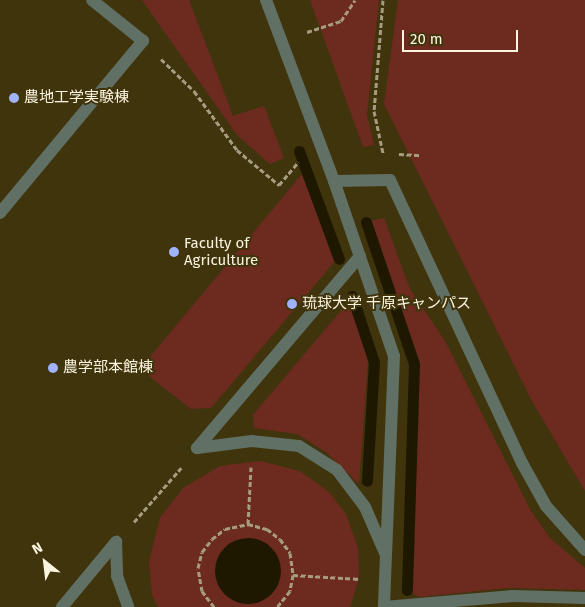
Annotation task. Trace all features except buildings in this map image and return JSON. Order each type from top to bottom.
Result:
[{"type":"lane","points":[[0,213],[143,41],[92,0]]},
{"type":"lane","points":[[266,0],[334,181],[394,356],[384,607],[513,596],[585,598]]},
{"type":"lane","points":[[334,181],[390,180],[522,463],[546,506],[585,550]]},
{"type":"lane","points":[[197,448],[360,256]]},
{"type":"lane","points":[[197,448],[252,441],[299,446],[337,470],[365,507],[385,553]]},
{"type":"lane","points":[[62,607],[116,542]]},
{"type":"lane","points":[[116,542],[116,576],[128,607]]},
{"type":"path","points":[[282,41],[341,21],[355,0]]},
{"type":"path","points":[[383,0],[374,111],[390,180]]},
{"type":"path","points":[[143,41],[194,91],[237,150],[279,185],[318,137]]},
{"type":"path","points":[[383,152],[421,155]]},
{"type":"path","points":[[248,524],[252,441]]},
{"type":"path","points":[[116,542],[197,448]]},
{"type":"path","points":[[214,607],[202,591],[198,568],[202,552],[212,539],[225,529],[248,524],[267,529],[280,539],[290,553],[293,575],[290,591],[277,607]]},
{"type":"path","points":[[293,575],[384,581]]},
{"type":"shaded area","points":[[142,0],[189,0],[233,116],[264,106],[284,158],[270,164],[237,135]]},
{"type":"shaded area","points":[[310,0],[379,0],[367,115],[374,145],[363,147]]},
{"type":"shaded area","points":[[398,0],[585,0],[585,491],[533,403],[384,104]]},
{"type":"shaded area","points":[[302,174],[335,261],[211,408],[191,409],[140,369]]},
{"type":"shaded area","points":[[384,218],[410,289],[445,341],[531,511],[550,538],[585,568],[585,590],[508,588],[419,597],[407,590],[414,364],[366,222]]},
{"type":"shaded area","points":[[350,300],[368,361],[359,484],[326,452],[297,434],[254,428],[253,415]]},
{"type":"shaded area","points":[[260,461],[300,471],[329,492],[346,514],[358,548],[359,578],[350,607],[158,607],[152,595],[149,561],[160,518],[183,488],[220,466]]},
{"type":"shaded area","points":[[248,538],[261,541],[271,548],[278,558],[281,571],[278,584],[271,594],[261,601],[248,604],[235,601],[225,594],[218,584],[215,571],[218,558],[225,548],[235,541]]},
{"type":"waterway","points":[[299,151],[339,259]]},
{"type":"waterway","points":[[366,222],[414,364],[407,590]]},
{"type":"waterway","points":[[352,296],[374,362],[367,481]]},
{"type":"place","name":"農地工学実験棟","points":[[14,98]]},
{"type":"place","name":"Faculty of Agriculture","points":[[174,252]]},
{"type":"place","name":"琉球大学 千原キャンパス","points":[[292,304]]},
{"type":"place","name":"農学部本館棟","points":[[53,368]]}]
